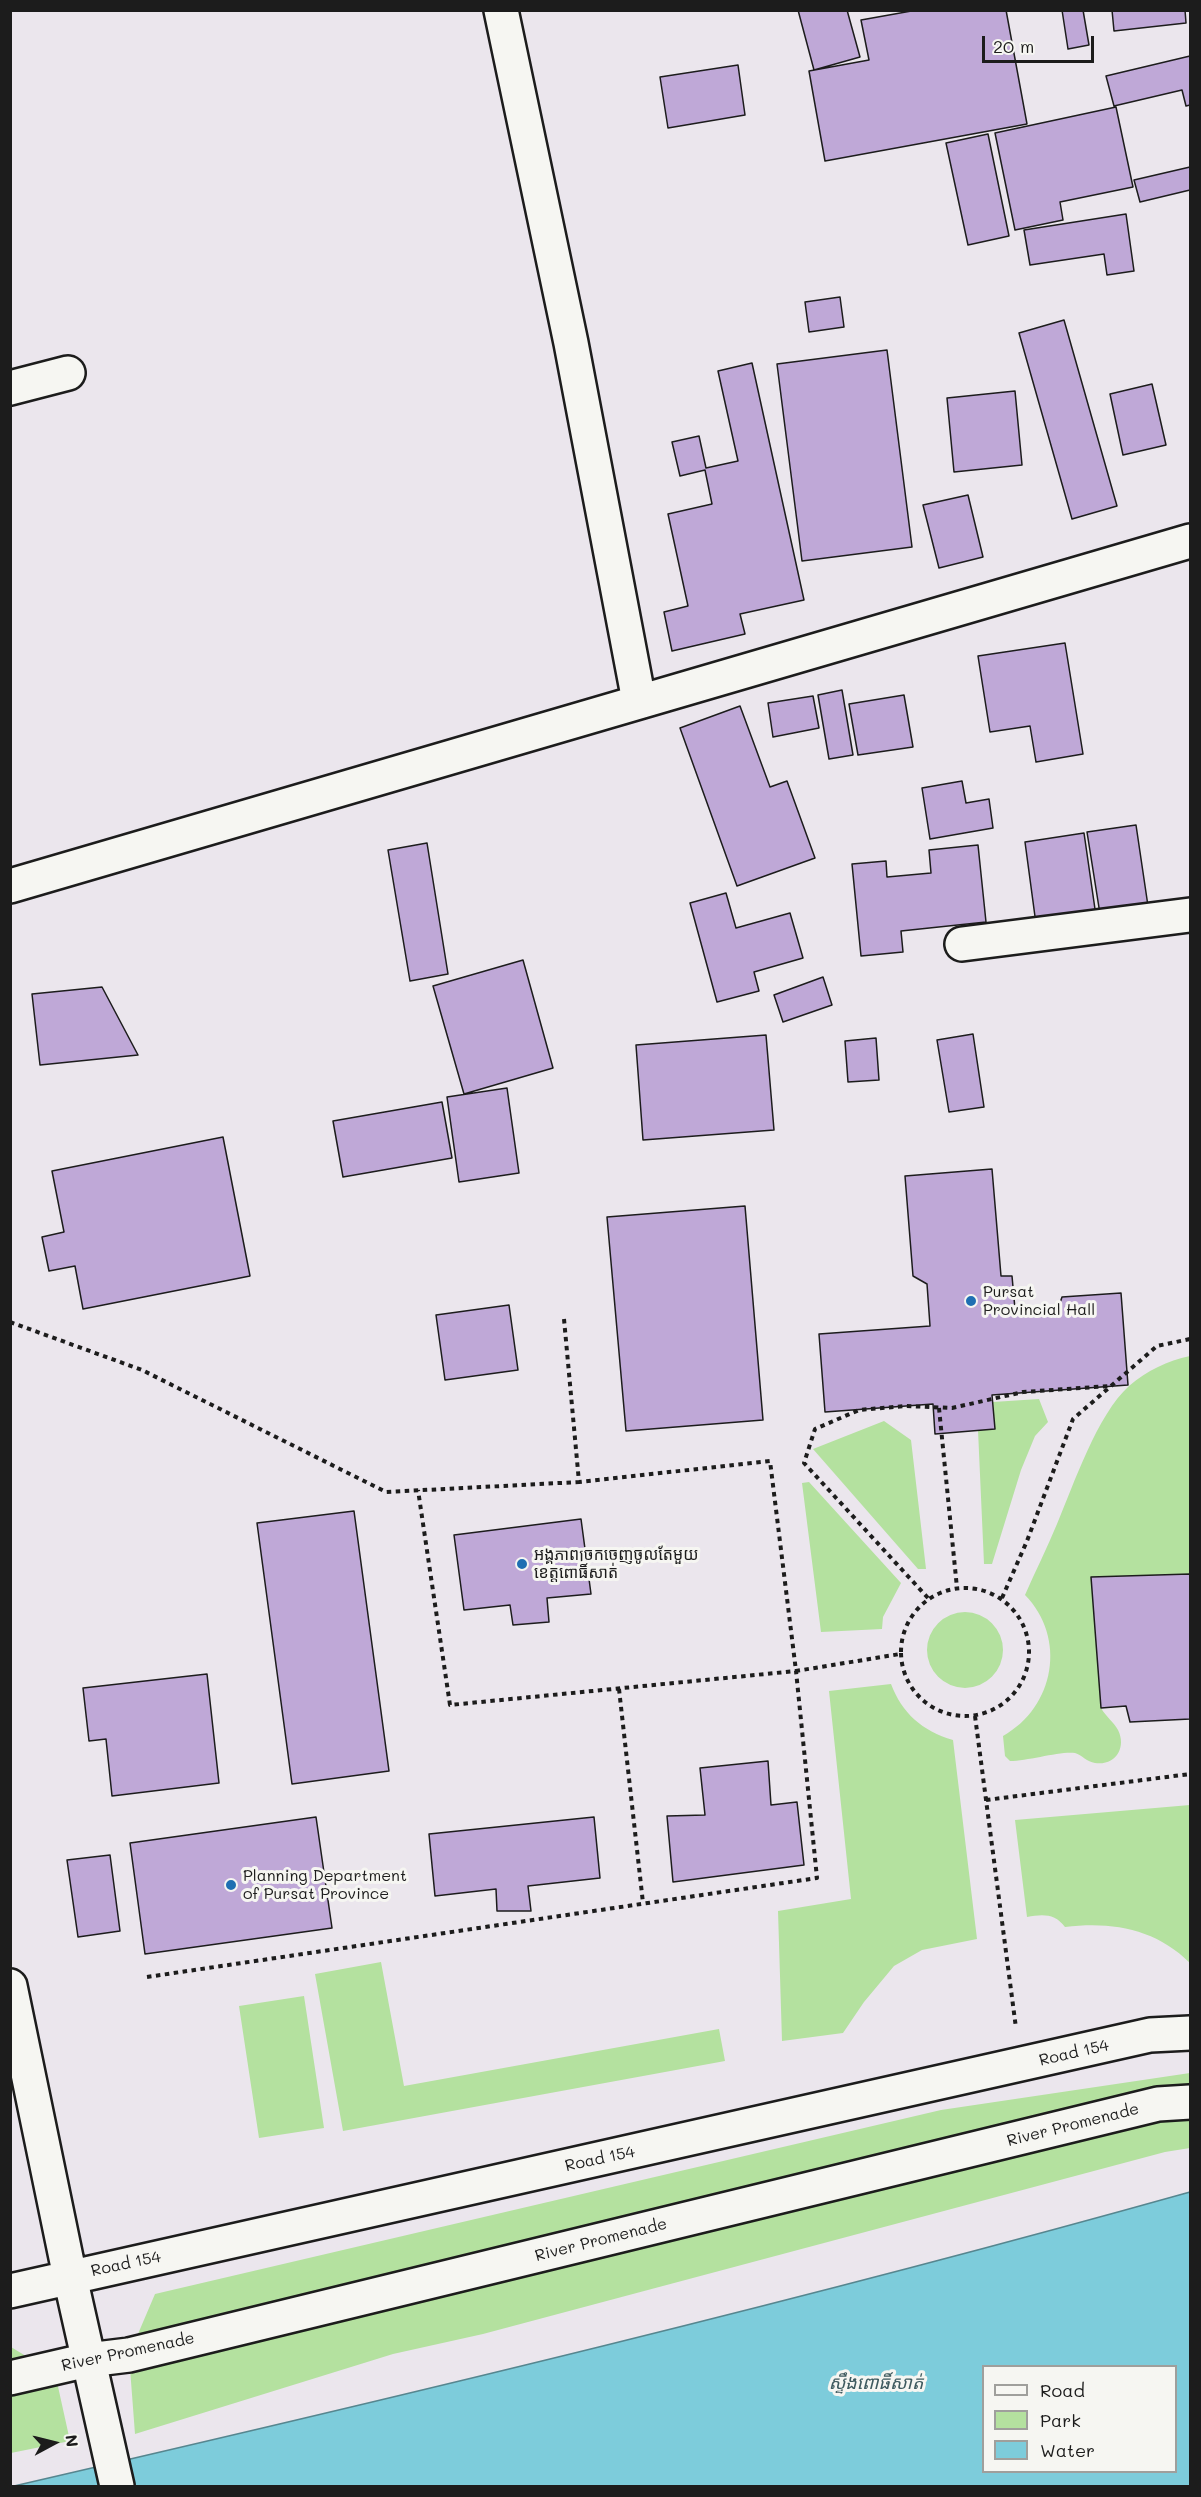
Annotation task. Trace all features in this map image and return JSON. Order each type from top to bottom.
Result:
[{"type":"street","points":[[501,10],[568,332],[639,701]]},
{"type":"street","points":[[10,388],[68,373]]},
{"type":"street","points":[[10,886],[1191,541]]},
{"type":"street","points":[[962,944],[1191,915]]},
{"type":"street","points":[[10,1986],[70,2277],[117,2487]]},
{"type":"street","name":"Road 154","points":[[10,2291],[1150,2035],[1191,2032]]},
{"type":"street","name":"River Promenade","points":[[10,2378],[88,2360],[141,2352],[1158,2104],[1191,2102]]},
{"type":"path","points":[[564,1320],[579,1482]]},
{"type":"path","points":[[10,1322],[142,1370],[386,1492],[579,1482],[770,1461],[796,1671],[817,1878],[147,1977]]},
{"type":"path","points":[[1002,1598],[1027,1541],[1073,1419],[1156,1346],[1191,1339]]},
{"type":"path","points":[[928,1598],[804,1463],[815,1429],[859,1410],[906,1406],[952,1408],[1023,1392],[1110,1386]]},
{"type":"path","points":[[939,1408],[957,1588]]},
{"type":"path","points":[[418,1490],[450,1705],[796,1671],[900,1654]]},
{"type":"path","points":[[967,1586],[985,1590],[1002,1598],[1016,1611],[1025,1628],[1029,1646],[1029,1665],[1022,1683],[1011,1698],[996,1709],[975,1716],[953,1716],[933,1708],[916,1694],[904,1675],[900,1654],[903,1633],[913,1613],[928,1598],[948,1589],[967,1586]]},
{"type":"path","points":[[619,1689],[643,1903]]},
{"type":"path","points":[[975,1716],[1021,2065]]},
{"type":"path","points":[[986,1800],[1191,1774]]},
{"type":"green space","points":[[1190,1356],[1190,1574],[1154,1575],[1101,1708],[1118,1730],[1120,1749],[1113,1759],[1102,1763],[1092,1762],[1075,1753],[1010,1761],[1005,1756],[1003,1736],[1021,1723],[1034,1708],[1044,1690],[1049,1671],[1050,1651],[1047,1631],[1038,1612],[1025,1595],[1087,1451],[1107,1414],[1129,1386],[1158,1367]]},
{"type":"green space","points":[[1039,1399],[1048,1422],[1035,1436],[1021,1470],[992,1564],[984,1564],[978,1430],[995,1429],[993,1402]]},
{"type":"green space","points":[[884,1421],[911,1440],[926,1569],[918,1569],[813,1449]]},
{"type":"green space","points":[[809,1482],[901,1583],[883,1617],[882,1629],[821,1632],[802,1483]]},
{"type":"green space","points":[[965,1612],[979,1615],[992,1623],[1000,1636],[1003,1650],[1000,1664],[992,1677],[979,1685],[965,1688],[951,1685],[938,1677],[930,1664],[927,1650],[930,1636],[938,1623],[951,1615]]},
{"type":"green space","points":[[891,1684],[901,1704],[914,1720],[932,1732],[953,1740],[977,1939],[922,1950],[894,1966],[864,2002],[843,2033],[782,2041],[778,1911],[851,1899],[829,1691]]},
{"type":"green space","points":[[1190,1805],[1190,1963],[1163,1942],[1132,1930],[1100,1925],[1065,1927],[1053,1917],[1038,1915],[1027,1917],[1015,1820]]},
{"type":"green space","points":[[381,1962],[404,2086],[719,2029],[725,2061],[343,2131],[315,1974]]},
{"type":"green space","points":[[304,1996],[324,2128],[259,2138],[239,2006]]},
{"type":"green space","points":[[1190,2073],[1190,2148],[1165,2152],[483,2334],[393,2354],[135,2434],[129,2355],[155,2294],[941,2110]]},
{"type":"green space","points":[[11,2347],[34,2361],[57,2382],[70,2441],[11,2453]]},
{"type":"water","name":"ស្ទឹងពោធិ៍សាត់","points":[[1190,2192],[1190,2486],[14,2486],[604,2346],[898,2271]]},
{"type":"building","points":[[798,10],[847,10],[860,57],[814,70]]},
{"type":"building","points":[[917,10],[1006,10],[1027,124],[825,161],[809,71],[869,60],[861,20]]},
{"type":"building","points":[[1062,10],[1083,10],[1089,45],[1068,49]]},
{"type":"building","points":[[1112,10],[1185,10],[1186,23],[1114,31]]},
{"type":"building","points":[[1190,56],[1190,105],[1186,106],[1182,90],[1114,106],[1106,76]]},
{"type":"building","points":[[738,65],[745,115],[668,128],[660,77]]},
{"type":"building","points":[[1116,107],[1133,187],[1060,202],[1063,220],[1015,230],[995,133]]},
{"type":"building","points":[[988,134],[1009,236],[968,245],[946,143]]},
{"type":"building","points":[[1190,167],[1190,190],[1140,202],[1134,180]]},
{"type":"building","points":[[1126,214],[1134,271],[1107,275],[1104,254],[1030,265],[1024,230]]},
{"type":"building","points":[[840,297],[844,327],[809,332],[805,302]]},
{"type":"building","points":[[1064,320],[1117,506],[1072,519],[1019,333]]},
{"type":"building","points":[[887,350],[912,547],[802,561],[777,364]]},
{"type":"building","points":[[752,363],[804,600],[740,614],[745,634],[672,651],[664,612],[688,606],[668,514],[712,504],[705,470],[680,476],[672,442],[699,436],[706,468],[738,461],[718,371]]},
{"type":"building","points":[[1152,384],[1166,445],[1123,455],[1110,394]]},
{"type":"building","points":[[1015,391],[1022,465],[954,472],[947,398]]},
{"type":"building","points":[[968,495],[983,557],[939,568],[923,505]]},
{"type":"building","points":[[1065,643],[1083,754],[1036,762],[1030,726],[990,732],[978,656]]},
{"type":"building","points":[[842,690],[853,755],[829,759],[818,695]]},
{"type":"building","points":[[904,695],[913,747],[858,755],[849,704]]},
{"type":"building","points":[[813,696],[819,728],[773,737],[768,703]]},
{"type":"building","points":[[740,706],[770,787],[787,781],[815,858],[737,886],[680,728]]},
{"type":"building","points":[[962,781],[966,803],[989,799],[993,828],[930,839],[922,788]]},
{"type":"building","points":[[1136,825],[1148,906],[1100,914],[1087,832]]},
{"type":"building","points":[[1084,833],[1096,916],[1036,924],[1025,842]]},
{"type":"building","points":[[427,843],[448,974],[410,981],[388,850]]},
{"type":"building","points":[[978,845],[986,922],[901,931],[903,952],[861,956],[852,864],[886,861],[887,877],[931,873],[929,850]]},
{"type":"building","points":[[726,893],[736,928],[790,913],[803,958],[754,972],[759,991],[717,1002],[690,903]]},
{"type":"building","points":[[523,960],[553,1068],[464,1094],[433,986]]},
{"type":"building","points":[[823,977],[832,1005],[783,1022],[774,995]]},
{"type":"building","points":[[102,987],[138,1055],[40,1065],[32,994]]},
{"type":"building","points":[[973,1034],[984,1107],[949,1112],[937,1040]]},
{"type":"building","points":[[766,1035],[774,1130],[643,1140],[636,1045]]},
{"type":"building","points":[[876,1038],[879,1080],[848,1082],[845,1041]]},
{"type":"building","points":[[507,1088],[519,1173],[459,1182],[447,1097]]},
{"type":"building","points":[[442,1102],[452,1158],[343,1177],[333,1121]]},
{"type":"building","points":[[223,1137],[250,1276],[83,1309],[75,1266],[49,1271],[42,1237],[64,1232],[52,1171]]},
{"type":"building","name":"Pursat Provincial Hall","points":[[992,1169],[1001,1276],[1012,1276],[1015,1309],[1059,1306],[1062,1297],[1121,1293],[1128,1385],[992,1395],[995,1429],[935,1434],[933,1404],[825,1412],[819,1334],[930,1326],[927,1284],[913,1276],[905,1176]]},
{"type":"building","points":[[745,1206],[763,1420],[626,1431],[607,1217]]},
{"type":"building","points":[[509,1305],[518,1370],[445,1380],[436,1315]]},
{"type":"building","points":[[354,1511],[389,1771],[292,1784],[257,1523]]},
{"type":"building","name":"អង្គភាពច្រកចេញចូលតែមួយ ខេត្តពោធិ៍សាត់","points":[[581,1519],[591,1594],[547,1598],[549,1622],[513,1625],[510,1605],[464,1610],[454,1535]]},
{"type":"building","points":[[1190,1574],[1190,1719],[1130,1722],[1126,1706],[1101,1708],[1091,1577]]},
{"type":"building","points":[[207,1674],[219,1783],[112,1796],[106,1739],[89,1741],[83,1688]]},
{"type":"building","points":[[768,1761],[771,1805],[797,1802],[804,1865],[673,1882],[667,1816],[705,1815],[700,1768]]},
{"type":"building","name":"Planning Department of Pursat Province","points":[[316,1817],[332,1928],[145,1954],[130,1843]]},
{"type":"building","points":[[594,1817],[600,1878],[528,1886],[531,1911],[497,1911],[496,1889],[435,1896],[429,1834]]},
{"type":"building","points":[[110,1855],[120,1931],[78,1937],[67,1860]]},
{"type":"place","name":"Pursat Provincial Hall","points":[[971,1301]]},
{"type":"place","name":"អង្គភាពច្រកចេញចូលតែមួយ ខេត្តពោធិ៍សាត់","points":[[522,1564]]},
{"type":"place","name":"Planning Department of Pursat Province","points":[[231,1885]]}]
